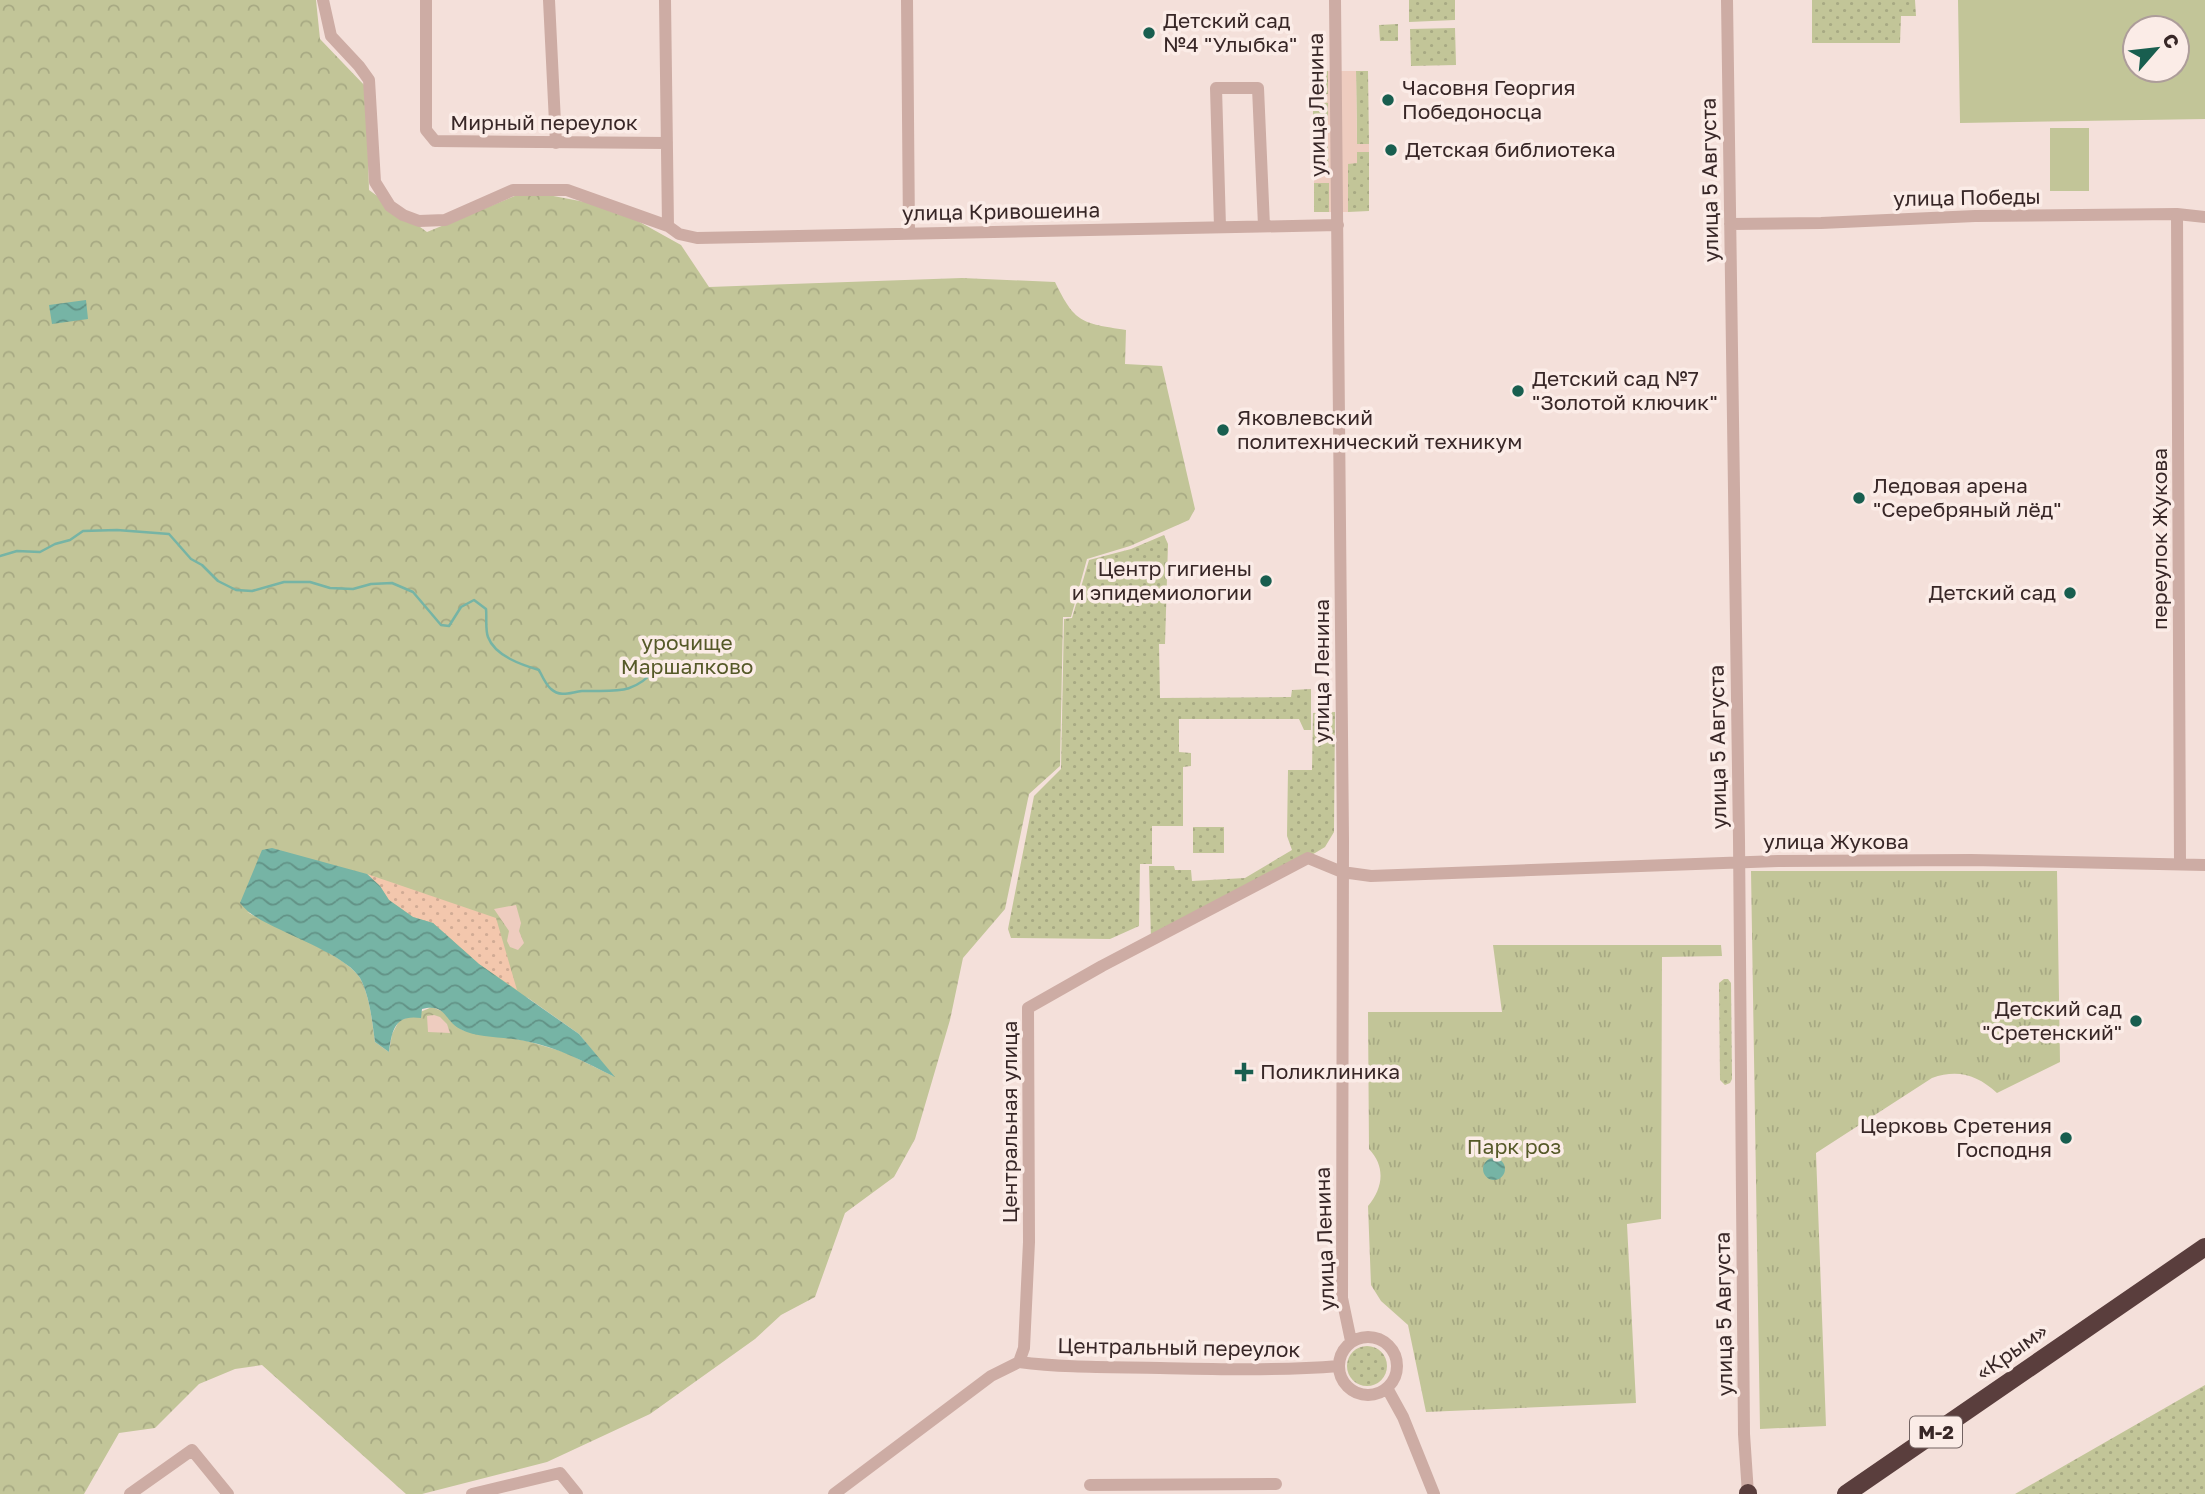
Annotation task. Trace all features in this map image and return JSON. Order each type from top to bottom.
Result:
[{"type":"highway","name":"«Крым»","points":[[1846,1494],[2205,1247]]},
{"type":"highway","name":"«Крым»","points":[[1854,1494],[2205,1253]]},
{"type":"street","name":"улица Кривошеина","points":[[323,0],[331,36],[369,80],[375,183],[390,206],[419,221],[444,220],[513,190],[567,190],[668,226],[679,234],[697,238],[1338,225]]},
{"type":"street","name":"Мирный переулок","points":[[426,0],[426,130],[429,136],[441,142],[667,143]]},
{"type":"street","points":[[549,0],[556,143]]},
{"type":"street","points":[[665,0],[668,226]]},
{"type":"street","points":[[907,0],[909,233]]},
{"type":"street","name":"улица Ленина","points":[[1335,0],[1342,872],[1342,1298],[1352,1342]]},
{"type":"street","name":"улица 5 Августа","points":[[1727,0],[1744,1423],[1748,1494]]},
{"type":"street","points":[[1220,227],[1216,88],[1258,88],[1264,226]]},
{"type":"street","name":"улица Победы","points":[[1730,224],[1821,223],[1950,216],[2177,214],[2205,217]]},
{"type":"street","name":"переулок Жукова","points":[[2177,214],[2179,864]]},
{"type":"street","name":"Центральная улица","points":[[1019,1362],[1024,1348],[1028,1289],[1028,1008],[1308,858],[1342,872]]},
{"type":"street","name":"улица Жукова","points":[[1342,872],[1371,876],[1739,862],[1971,860],[2205,865]]},
{"type":"street","points":[[1362,1337],[1373,1337],[1391,1348],[1397,1369],[1387,1388],[1366,1395],[1347,1386],[1341,1377],[1339,1366],[1345,1348],[1352,1342],[1362,1337]]},
{"type":"street","points":[[834,1494],[991,1376],[1019,1362]]},
{"type":"street","name":"Центральный переулок","points":[[1019,1362],[1051,1366],[1175,1368],[1339,1366]]},
{"type":"street","points":[[1387,1388],[1406,1422],[1434,1494]]},
{"type":"street","points":[[130,1494],[192,1450],[228,1494]]},
{"type":"street","points":[[472,1494],[560,1473],[577,1494]]},
{"type":"street","points":[[1090,1485],[1276,1484]]},
{"type":"green space","name":"урочище Маршалково","points":[[0,0],[316,0],[320,39],[366,87],[369,190],[427,232],[527,191],[585,202],[636,220],[681,245],[709,287],[962,278],[1055,282],[1068,306],[1081,319],[1126,330],[1125,364],[1162,366],[1195,509],[1189,520],[1130,546],[1087,559],[1071,617],[1063,617],[1060,766],[1029,794],[1005,909],[963,958],[950,1020],[915,1139],[894,1177],[845,1213],[815,1297],[781,1315],[755,1339],[650,1414],[547,1462],[422,1494],[406,1494],[262,1365],[235,1369],[199,1384],[155,1428],[119,1433],[84,1494],[0,1494]],"holes":[[[247,912],[528,998],[579,1034],[613,1076],[564,1052],[527,1041],[462,1030],[444,1012],[432,1007],[399,1021],[392,1034],[389,1052],[375,1042],[366,993],[360,978],[352,969],[325,951]]]},
{"type":"green space","points":[[1409,0],[1455,0],[1455,20],[1409,22]]},
{"type":"green space","points":[[1812,0],[1915,0],[1916,16],[1901,16],[1900,43],[1812,43]]},
{"type":"green space","points":[[1958,0],[2205,0],[2205,119],[1960,123]]},
{"type":"green space","points":[[1398,24],[1398,41],[1380,41],[1379,25]]},
{"type":"green space","points":[[1455,28],[1456,65],[1411,66],[1410,29]]},
{"type":"green space","points":[[1328,71],[1328,94],[1313,94],[1313,72]]},
{"type":"green space","points":[[1356,71],[1368,71],[1369,144],[1357,144]]},
{"type":"green space","points":[[1313,102],[1328,102],[1328,130],[1313,130]]},
{"type":"green space","points":[[2050,128],[2089,128],[2089,191],[2050,191]]},
{"type":"green space","points":[[1313,137],[1328,137],[1329,176],[1314,176]]},
{"type":"green space","points":[[1357,152],[1369,152],[1369,211],[1348,212],[1348,163],[1356,163]]},
{"type":"green space","points":[[1329,182],[1329,212],[1314,212],[1314,183]]},
{"type":"green space","points":[[1164,535],[1168,544],[1165,644],[1159,644],[1160,698],[1291,697],[1292,690],[1311,689],[1311,730],[1304,730],[1299,719],[1179,719],[1179,752],[1191,753],[1191,766],[1183,767],[1183,826],[1152,826],[1152,864],[1140,864],[1139,926],[1110,939],[1011,938],[1008,929],[1034,796],[1061,769],[1064,619],[1072,618],[1089,560],[1131,549]]},
{"type":"green space","points":[[1335,712],[1334,832],[1325,847],[1151,940],[1149,866],[1174,866],[1175,870],[1191,870],[1192,881],[1245,878],[1292,850],[1287,836],[1288,770],[1312,770],[1313,713]]},
{"type":"green space","points":[[1193,827],[1224,827],[1224,853],[1193,853]]},
{"type":"green space","points":[[1751,871],[2057,871],[2060,1062],[1997,1093],[1967,1075],[1950,1074],[1932,1078],[1816,1153],[1826,1426],[1760,1429]]},
{"type":"green space","name":"Парк роз","points":[[1493,945],[1721,945],[1722,956],[1662,957],[1661,1219],[1627,1224],[1636,1403],[1426,1412],[1408,1325],[1381,1301],[1371,1285],[1368,1206],[1377,1192],[1381,1178],[1378,1163],[1369,1149],[1368,1012],[1502,1012]]},
{"type":"green space","points":[[1724,979],[1731,983],[1732,1079],[1725,1085],[1720,1080],[1719,983]]},
{"type":"green space","points":[[1367,1346],[1381,1352],[1387,1366],[1381,1380],[1367,1386],[1353,1380],[1347,1366],[1353,1352]]},
{"type":"green space","points":[[2205,1385],[2205,1494],[2015,1494]]},
{"type":"sand","points":[[367,874],[496,918],[517,990],[479,964],[433,923],[413,917],[389,900],[380,886]]},
{"type":"shaded area","points":[[1328,71],[1356,71],[1357,144],[1369,144],[1369,152],[1357,152],[1357,163],[1348,164],[1348,212],[1329,212],[1329,183],[1314,183],[1314,176],[1329,176],[1328,138],[1313,137],[1313,130],[1328,130],[1328,103],[1313,102],[1313,94],[1328,94]]},
{"type":"shaded area","points":[[516,905],[521,923],[519,931],[524,943],[518,950],[510,947],[507,941],[509,931],[494,909]]},
{"type":"shaded area","points":[[434,1015],[447,1024],[450,1033],[428,1032],[427,1016]]},
{"type":"water","points":[[86,300],[88,319],[52,324],[49,305]]},
{"type":"water","points":[[272,848],[367,874],[380,886],[389,900],[413,917],[433,923],[479,964],[579,1034],[615,1077],[549,1047],[469,1033],[456,1027],[441,1011],[430,1008],[422,1009],[421,1018],[412,1017],[400,1021],[393,1031],[389,1052],[375,1042],[366,993],[354,971],[324,951],[259,919],[240,903],[262,850]]},
{"type":"water","points":[[1490,1158],[1498,1158],[1505,1165],[1505,1173],[1498,1180],[1490,1180],[1483,1173],[1483,1165]]},
{"type":"waterway","points":[[0,556],[17,551],[40,552],[70,540],[83,531],[117,530],[169,534],[191,559],[202,565],[218,581],[236,590],[252,591],[284,582],[310,582],[330,588],[353,589],[371,584],[392,583],[413,592],[441,625],[449,626],[461,607],[474,600],[486,609],[487,634],[492,644],[517,662],[539,670],[555,692],[566,694],[623,690],[640,683],[657,668]]},
{"type":"place","name":"Детский сад №4 \"Улыбка\"","points":[[1149,33]]},
{"type":"place","name":"Часовня Георгия Победоносца","points":[[1388,100]]},
{"type":"place","name":"Детская библиотека","points":[[1391,150]]},
{"type":"place","name":"Детский сад №7 \"Золотой ключик\"","points":[[1518,391]]},
{"type":"place","name":"Яковлевский политехнический техникум","points":[[1223,430]]},
{"type":"place","name":"Ледовая арена \"Серебряный лёд\"","points":[[1859,498]]},
{"type":"place","name":"Центр гигиены и эпидемиологии","points":[[1266,581]]},
{"type":"place","name":"Детский сад","points":[[2070,593]]},
{"type":"place","name":"Детский сад \"Сретенский\"","points":[[2136,1021]]},
{"type":"place","name":"Поликлиника","points":[[1244,1072]]},
{"type":"place","name":"Церковь Сретения Господня","points":[[2066,1138]]}]
